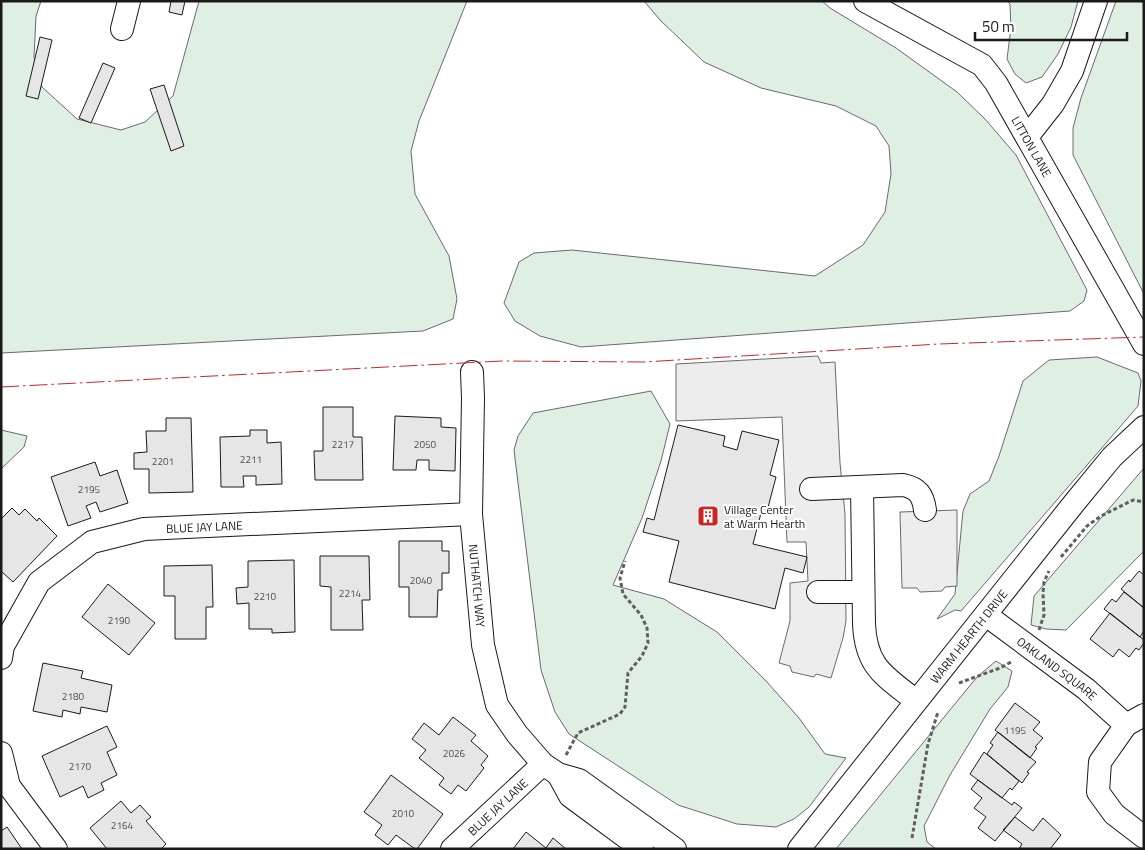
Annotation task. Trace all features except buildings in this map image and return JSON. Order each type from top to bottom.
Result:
[{"type":"street","points":[[122,29],[130,1]]},
{"type":"street","name":"LITTON LANE","points":[[865,1],[982,65],[996,83],[1144,344]]},
{"type":"street","points":[[1027,137],[1053,104],[1072,71],[1096,1]]},
{"type":"street","name":"NUTHATCH WAY","points":[[472,372],[474,398],[471,514],[483,645],[497,705],[517,734],[550,769],[570,796],[642,849]]},
{"type":"street","name":"WARM HEARTH DRIVE","points":[[799,849],[1106,464],[1144,427]]},
{"type":"street","points":[[810,489],[903,485],[919,491],[925,510]]},
{"type":"street","points":[[862,487],[864,637],[871,659],[876,667],[916,701]]},
{"type":"street","name":"BLUE JAY LANE","points":[[1,658],[3,646],[39,582],[92,542],[144,529],[471,514]]},
{"type":"street","points":[[818,592],[864,592]]},
{"type":"street","name":"OAKLAND SQUARE","points":[[986,615],[1086,689],[1135,720],[1100,762],[1098,792],[1114,814],[1144,837]]},
{"type":"street","points":[[1,753],[9,786],[56,849]]},
{"type":"street","points":[[550,769],[579,780],[675,849]]},
{"type":"street","name":"BLUE JAY LANE","points":[[452,849],[550,769]]},
{"type":"path","points":[[550,769],[568,750],[578,733],[620,714],[625,707],[628,673],[642,656],[648,642],[647,628],[641,615],[622,594],[620,578],[625,561]]},
{"type":"green space","points":[[1,1],[41,1],[36,16],[34,57],[42,87],[77,119],[121,130],[145,122],[173,96],[199,1],[467,1],[419,121],[411,151],[415,194],[449,256],[457,299],[453,319],[423,331],[1,353]]},
{"type":"green space","points":[[644,1],[822,1],[830,8],[896,48],[957,92],[985,119],[1016,155],[1087,290],[1084,301],[1070,311],[581,347],[540,336],[515,321],[504,303],[519,262],[534,253],[572,250],[815,276],[863,245],[885,212],[891,174],[889,146],[876,126],[836,106],[761,88],[704,62],[660,20]]},
{"type":"green space","points":[[1007,1],[1078,1],[1071,27],[1058,54],[1042,77],[1026,83],[1015,74],[1007,59],[1011,28],[1010,4]]},
{"type":"green space","points":[[1116,1],[1144,1],[1144,294],[1073,155],[1073,128],[1081,98]]},
{"type":"green space","points":[[1097,357],[1138,373],[1141,381],[1138,406],[961,611],[955,610],[937,619],[955,594],[963,511],[970,494],[989,481],[1023,381],[1049,360]]},
{"type":"green space","points":[[651,391],[670,424],[661,461],[642,518],[613,585],[664,599],[717,632],[767,682],[799,718],[825,754],[846,758],[809,807],[794,819],[776,827],[737,824],[678,805],[569,734],[555,712],[541,670],[514,450],[518,436],[533,413]]},
{"type":"green space","points":[[1,430],[27,436],[24,447],[1,469]]},
{"type":"green space","points":[[1144,468],[1144,551],[1066,630],[1046,629],[1031,625],[1034,596]]},
{"type":"green space","points":[[996,661],[1012,671],[1008,687],[990,709],[950,775],[924,826],[927,842],[936,849],[836,849],[977,677]]},
{"type":"shaded area","points":[[818,356],[821,363],[835,362],[840,463],[845,514],[846,621],[831,678],[816,674],[814,677],[792,672],[790,666],[779,663],[790,621],[790,583],[808,581],[806,542],[787,542],[782,417],[676,421],[676,364]]},
{"type":"shaded area","points":[[957,510],[957,586],[945,587],[942,591],[920,592],[917,588],[902,588],[900,512]]},
{"type":"power","points":[[1,387],[502,361],[644,362],[939,344],[1144,337]]},
{"type":"place","name":"Village Center at Warm Hearth","points":[[708,516]]}]
